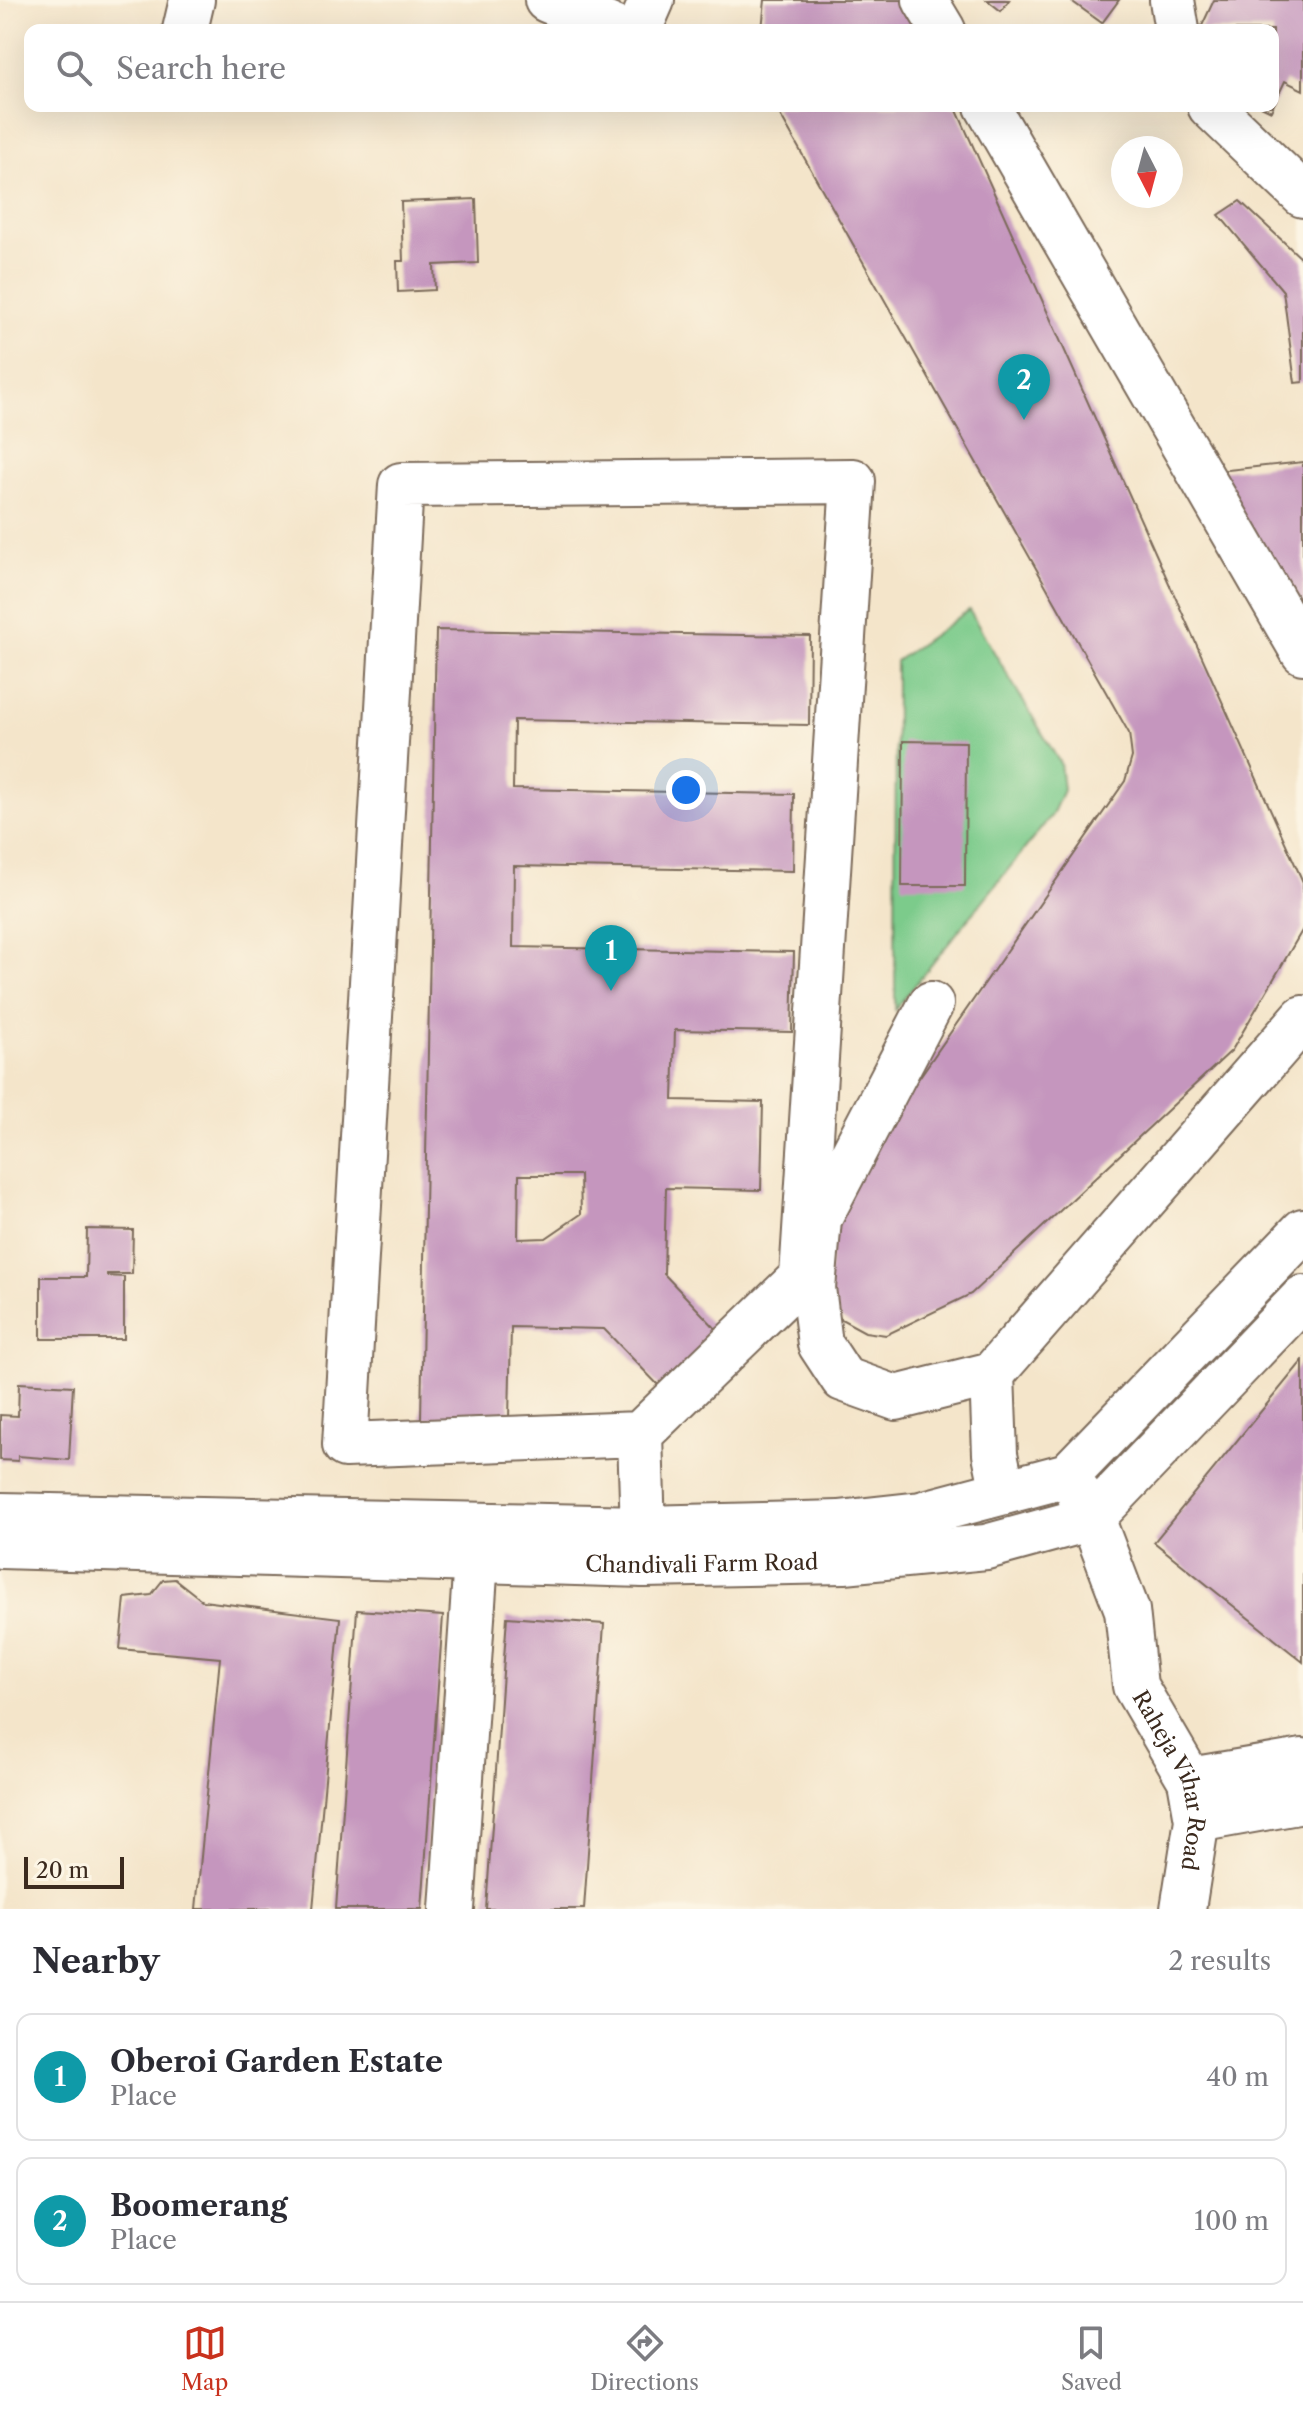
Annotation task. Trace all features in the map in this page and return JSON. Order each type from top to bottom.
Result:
[{"type":"street","points":[[186,24],[192,0]]},
{"type":"street","points":[[547,0],[605,24]]},
{"type":"street","points":[[641,24],[652,0]]},
{"type":"street","points":[[925,0],[939,24]]},
{"type":"street","points":[[1172,0],[1176,24]]},
{"type":"street","points":[[990,112],[1303,652]]},
{"type":"street","points":[[1216,112],[1303,195]]},
{"type":"street","points":[[640,1434],[345,1445],[401,485],[853,481],[802,1277],[640,1434],[644,1546]]},
{"type":"street","points":[[931,1004],[819,1219],[813,1288],[820,1344],[843,1379],[896,1398],[992,1374],[1303,1018]]},
{"type":"street","points":[[0,1515],[644,1546],[921,1514],[1068,1475],[1303,1231]]},
{"type":"street","points":[[1092,1518],[1303,1298]]},
{"type":"street","points":[[992,1374],[995,1454],[1003,1492]]},
{"type":"street","name":"Raheja Vihar Road","points":[[1068,1475],[1092,1518],[1127,1610],[1135,1686],[1193,1800],[1183,1909]]},
{"type":"street","name":"Chandivali Farm Road","points":[[0,1546],[476,1560],[644,1546],[844,1561],[986,1547],[1092,1518]]},
{"type":"street","points":[[452,1909],[476,1560]]},
{"type":"street","points":[[1193,1800],[1303,1761]]},
{"type":"street","points":[[1193,1800],[1303,1801]]},
{"type":"green space","points":[[969,610],[1060,763],[1063,790],[1052,815],[895,1010],[896,661]]},
{"type":"building","points":[[765,0],[908,0],[918,24],[763,24]]},
{"type":"building","points":[[987,0],[1009,0],[1001,11]]},
{"type":"building","points":[[1070,0],[1119,0],[1102,23]]},
{"type":"building","points":[[1214,0],[1303,0],[1303,90],[1285,81],[1279,94],[1279,24],[1203,24]]},
{"type":"building","points":[[778,112],[958,112],[1303,882],[1303,929],[1232,1050],[971,1294],[886,1335],[865,1332],[841,1319],[827,1301],[835,1199],[1125,781],[1132,757],[1129,733]]},
{"type":"building","points":[[476,199],[478,263],[434,265],[435,290],[398,292],[397,261],[403,261],[401,202]]},
{"type":"building","points":[[1240,201],[1303,260],[1303,382],[1295,383],[1283,291],[1219,215]]},
{"type":"building","points":[[1303,462],[1303,631],[1209,472]]},
{"type":"building","points":[[436,630],[810,636],[809,725],[514,720],[513,789],[794,794],[793,871],[514,866],[513,947],[794,952],[792,1032],[675,1030],[673,1100],[763,1102],[761,1190],[666,1188],[664,1274],[721,1334],[663,1390],[604,1329],[511,1327],[509,1420],[421,1419]],"holes":[[[519,1175],[580,1175],[581,1214],[546,1238],[518,1239]]]},
{"type":"building","points":[[903,741],[966,742],[965,886],[902,886]]},
{"type":"building","points":[[87,1229],[133,1230],[132,1274],[107,1274],[124,1277],[124,1339],[41,1339],[41,1277],[86,1277]]},
{"type":"building","points":[[1303,1360],[1303,1662],[1154,1542]]},
{"type":"building","points":[[19,1383],[73,1386],[69,1460],[18,1456],[18,1461],[0,1460],[0,1415],[18,1416]]},
{"type":"building","points":[[175,1579],[203,1601],[340,1618],[313,1909],[196,1909],[220,1658],[120,1649],[125,1598],[151,1595],[163,1580]]},
{"type":"building","points":[[357,1610],[443,1616],[422,1909],[336,1909]]},
{"type":"building","points":[[507,1617],[604,1624],[584,1909],[486,1909]]},
{"type":"place","name":"Boomerang","points":[[1024,420]]},
{"type":"place","name":"Oberoi Garden Estate","points":[[611,991]]}]
